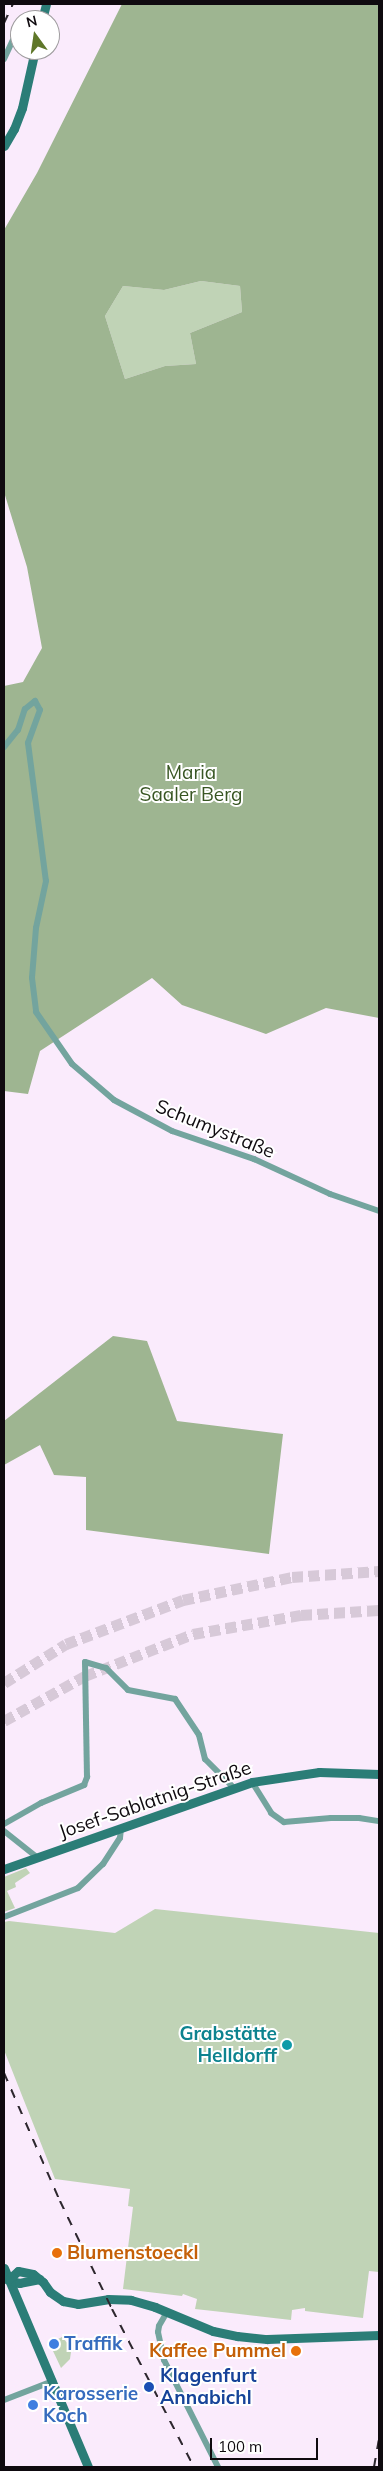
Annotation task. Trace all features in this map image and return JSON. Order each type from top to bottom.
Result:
[{"type":"main road","points":[[4,146],[14,129],[22,108],[33,60]]},
{"type":"main road","name":"Josef-Sablatnig-Straße","points":[[4,1869],[233,1787],[252,1782],[319,1772],[379,1774]]},
{"type":"main road","points":[[4,2268],[6,2279],[53,2381],[88,2467]]},
{"type":"main road","points":[[6,2279],[19,2283],[40,2279],[56,2298],[70,2303],[86,2303],[108,2299],[131,2300],[167,2312],[213,2331],[252,2338],[379,2335]]},
{"type":"street","points":[[4,59],[10,46]]},
{"type":"street","name":"Schumystraße","points":[[4,747],[18,730],[25,709],[35,701],[40,710],[28,743],[46,881],[36,928],[32,978],[36,1012],[72,1064],[114,1100],[172,1131],[254,1159],[330,1194],[379,1211]]},
{"type":"street","points":[[4,1824],[41,1803],[84,1785],[87,1778],[85,1662],[106,1668],[128,1690],[175,1699],[199,1735],[205,1759],[233,1787]]},
{"type":"street","points":[[252,1782],[271,1813],[284,1822],[331,1818],[359,1818],[379,1821]]},
{"type":"street","points":[[4,1917],[78,1888],[104,1864],[120,1838],[121,1828]]},
{"type":"street","points":[[4,1831],[38,1858]]},
{"type":"street","points":[[167,2312],[159,2326],[158,2332],[164,2360],[218,2467]]},
{"type":"street","points":[[4,2400],[53,2381]]},
{"type":"green space","name":"Maria Saaler Berg","points":[[122,4],[379,4],[379,1018],[326,1008],[266,1034],[182,1005],[152,978],[40,1051],[28,1094],[4,1091],[4,686],[23,682],[42,648],[27,567],[4,492],[4,230],[37,173]],"holes":[[[201,281],[240,286],[242,312],[190,333],[196,364],[165,366],[125,379],[105,316],[123,286],[164,290]]]},
{"type":"green space","points":[[201,281],[240,286],[242,312],[190,333],[196,364],[165,366],[125,379],[105,316],[123,286],[164,290]]},
{"type":"green space","points":[[113,1336],[147,1341],[177,1421],[283,1434],[269,1554],[86,1530],[86,1477],[54,1475],[40,1445],[4,1465],[4,1421]]},
{"type":"green space","points":[[26,1868],[30,1873],[15,1883],[16,1887],[7,1891],[15,1908],[4,1912],[4,1877]]},
{"type":"green space","points":[[155,1909],[379,1933],[379,2272],[369,2271],[363,2318],[305,2311],[305,2308],[292,2310],[291,2320],[195,2309],[197,2299],[183,2294],[182,2296],[123,2289],[133,2207],[128,2206],[130,2189],[55,2179],[4,2050],[4,1922],[115,1933]]},
{"type":"green space","points":[[62,2337],[69,2345],[71,2352],[70,2359],[61,2368],[53,2351],[59,2348],[56,2340]]},
{"type":"tunnel","points":[[4,1683],[66,1644],[183,1600],[292,1577],[379,1571]]},
{"type":"tunnel","points":[[4,1721],[85,1676],[193,1634],[301,1615],[379,1610]]},
{"type":"railway","points":[[4,23],[13,4]]},
{"type":"railway","points":[[4,2073],[60,2201],[112,2309],[194,2467]]},
{"type":"railway","points":[[374,2467],[379,2440]]},
{"type":"place","name":"Grabstätte Helldorff","points":[[287,2045]]},
{"type":"place","name":"Blumenstoeckl","points":[[57,2253]]},
{"type":"place","name":"Traffik","points":[[54,2344]]},
{"type":"place","name":"Kaffee Pummel","points":[[296,2351]]},
{"type":"place","name":"Klagenfurt Annabichl","points":[[149,2387]]},
{"type":"place","name":"Karosserie Koch","points":[[33,2405]]}]
